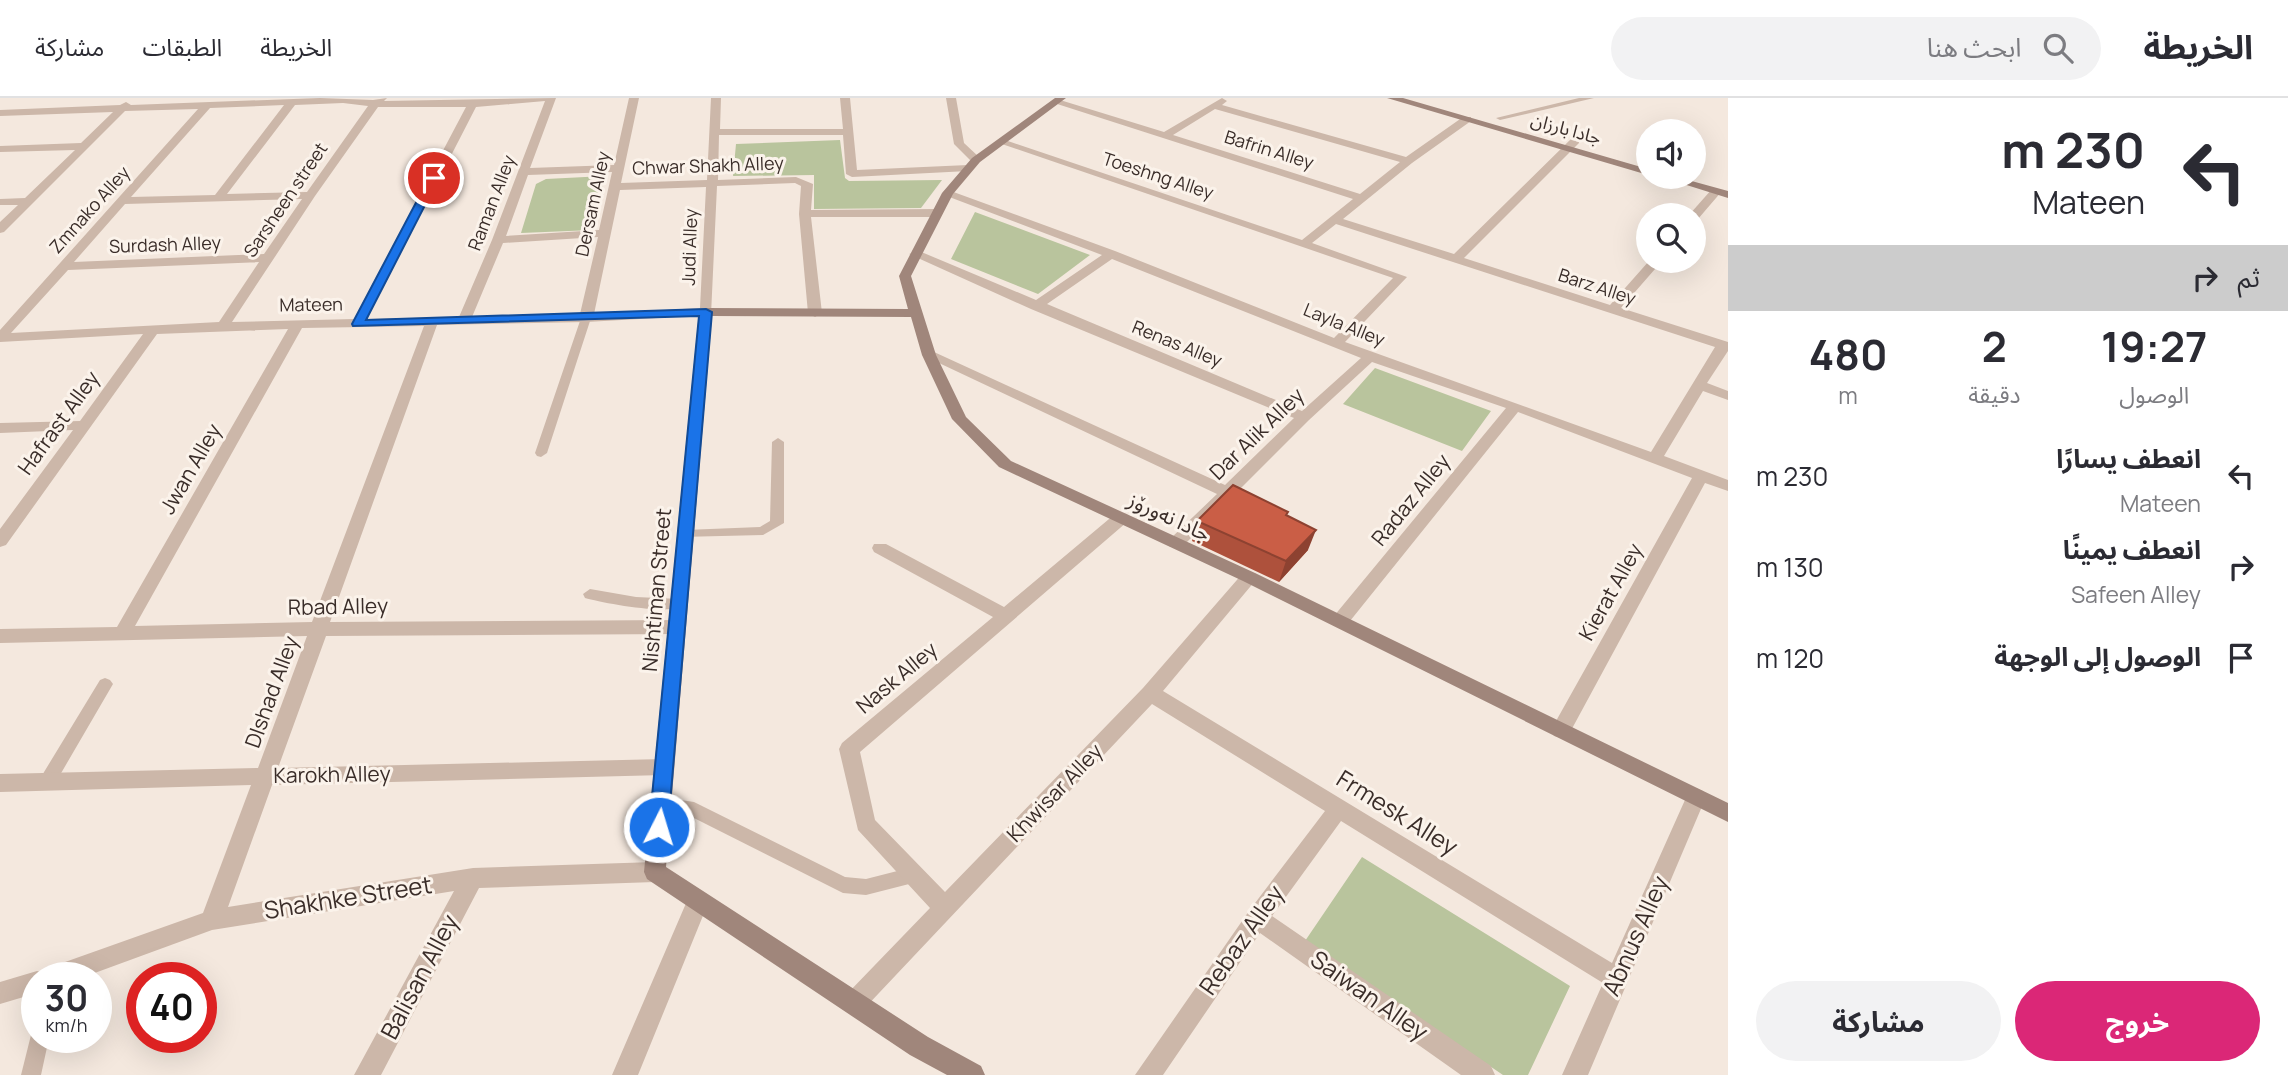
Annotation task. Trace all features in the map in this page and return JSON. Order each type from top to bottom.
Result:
[{"type":"street","points":[[0,229],[134,98]]},
{"type":"street","points":[[331,98],[472,105],[549,98]]},
{"type":"street","name":"Raman Alley","points":[[464,320],[498,240],[549,98]]},
{"type":"street","name":"Dersam Alley","points":[[586,318],[634,98]]},
{"type":"street","name":"Judi Alley","points":[[706,312],[716,98]]},
{"type":"street","points":[[845,98],[852,174],[972,164],[959,144],[951,98]]},
{"type":"street","name":"Bafrin Alley","points":[[1165,136],[1228,98]]},
{"type":"street","name":"جادا بارزان","points":[[1392,98],[1467,119],[1636,158]]},
{"type":"street","name":"جادا بارزان","points":[[1428,98],[1500,118],[1636,168]]},
{"type":"street","points":[[0,113],[346,100]]},
{"type":"street","name":"جادا نەورۆز","points":[[1059,100],[972,164],[948,192],[905,276],[929,355],[959,419],[1005,464],[1249,577],[1728,813]]},
{"type":"street","name":"Bafrin Alley","points":[[1059,100],[1362,198]]},
{"type":"street","points":[[218,198],[292,102]]},
{"type":"street","name":"Sarsheen street","points":[[223,326],[310,195],[378,102]]},
{"type":"street","name":"Zmnako Alley","points":[[0,338],[206,105]]},
{"type":"street","points":[[358,324],[472,105]]},
{"type":"street","points":[[1214,106],[1408,161]]},
{"type":"street","points":[[1305,243],[1408,161],[1467,119]]},
{"type":"street","points":[[714,132],[848,132]]},
{"type":"street","name":"Toeshng Alley","points":[[1000,142],[1401,277],[1337,342]]},
{"type":"street","points":[[1456,259],[1572,144]]},
{"type":"street","points":[[0,149],[85,146]]},
{"type":"street","points":[[522,172],[618,168]]},
{"type":"street","points":[[1706,178],[1728,184]]},
{"type":"street","name":"Chwar Shakh Alley","points":[[614,187],[796,180],[807,184],[805,214]]},
{"type":"street","name":"Layla Alley","points":[[948,192],[1370,357],[1515,406],[1728,486]]},
{"type":"street","points":[[1706,207],[1722,193]]},
{"type":"street","points":[[121,201],[310,195]]},
{"type":"street","points":[[0,202],[29,201]]},
{"type":"street","points":[[815,313],[805,214],[937,213]]},
{"type":"street","name":"Barz Alley","points":[[1335,219],[1726,346]]},
{"type":"street","points":[[498,240],[605,233]]},
{"type":"street","name":"Renas Alley","points":[[915,254],[1304,417]]},
{"type":"street","points":[[1036,306],[1111,254]]},
{"type":"street","name":"Surdash Alley","points":[[64,266],[268,258]]},
{"type":"street","points":[[1612,310],[1645,273]]},
{"type":"street","name":"Mateen","points":[[0,338],[223,326],[586,318],[706,312],[916,313]]},
{"type":"street","name":"Nishtiman Street","points":[[655,873],[706,312]]},
{"type":"street","name":"Dlshad Alley","points":[[212,920],[432,321]]},
{"type":"street","name":"Jwan Alley","points":[[122,634],[297,325]]},
{"type":"street","name":"Hafrast Alley","points":[[0,541],[6,525],[153,330]]},
{"type":"street","points":[[1656,457],[1726,346]]},
{"type":"street","points":[[929,355],[1227,492]]},
{"type":"street","name":"Dar Alik Alley","points":[[1176,543],[1304,417],[1370,357]]},
{"type":"street","points":[[1699,385],[1728,396]]},
{"type":"street","name":"Radaz Alley","points":[[1340,621],[1515,406]]},
{"type":"street","points":[[0,428],[84,425]]},
{"type":"street","name":"Kierat Alley","points":[[1561,730],[1702,475]]},
{"type":"street","name":"Nask Alley","points":[[945,908],[865,824],[849,749],[1121,518]]},
{"type":"street","points":[[880,548],[1006,616]]},
{"type":"street","name":"Khwisar Alley","points":[[854,1003],[1150,693],[1249,577]]},
{"type":"street","name":"Rbad Alley","points":[[0,636],[319,629],[677,627]]},
{"type":"street","name":"Frmesk Alley","points":[[1150,693],[1617,979]]},
{"type":"street","name":"Karokh Alley","points":[[0,783],[664,767]]},
{"type":"street","name":"Abnus Alley","points":[[1575,1075],[1696,797]]},
{"type":"street","name":"Rebaz Alley","points":[[1148,1075],[1256,918],[1339,807]]},
{"type":"street","points":[[655,873],[919,1046],[972,1075]]},
{"type":"street","name":"Shakhke Street","points":[[95,962],[212,920],[473,878],[655,873]]},
{"type":"street","name":"Balisan Alley","points":[[367,1075],[473,878]]},
{"type":"street","points":[[625,1075],[698,901]]},
{"type":"street","name":"Saiwan Alley","points":[[1256,918],[1482,1075]]},
{"type":"street","points":[[0,993],[21,987]]},
{"type":"lane","points":[[1500,118],[1590,98]]},
{"type":"lane","points":[[541,453],[586,318]]},
{"type":"lane","points":[[685,534],[763,531],[777,523],[778,442]]},
{"type":"lane","points":[[590,594],[636,602],[679,604]]},
{"type":"lane","points":[[47,782],[105,684]]},
{"type":"lane","points":[[661,804],[688,807],[843,885],[866,887],[913,875]]},
{"type":"lane","points":[[32,1075],[36,1053]]},
{"type":"green space","points":[[840,140],[845,178],[849,181],[942,180],[921,208],[814,209],[814,175],[733,176],[736,144]]},
{"type":"green space","points":[[605,176],[593,230],[521,233],[536,184],[546,179]]},
{"type":"green space","points":[[975,212],[1090,255],[1038,294],[951,259]]},
{"type":"green space","points":[[1375,368],[1491,411],[1462,451],[1343,404]]},
{"type":"green space","points":[[1362,857],[1570,986],[1528,1075],[1503,1075],[1305,941]]},
{"type":"building","points":[[1233,485],[1288,512],[1286,515],[1316,530],[1286,561],[1197,521]]},
{"type":"route","points":[[434,178],[358,324],[706,312],[659,827]]}]
